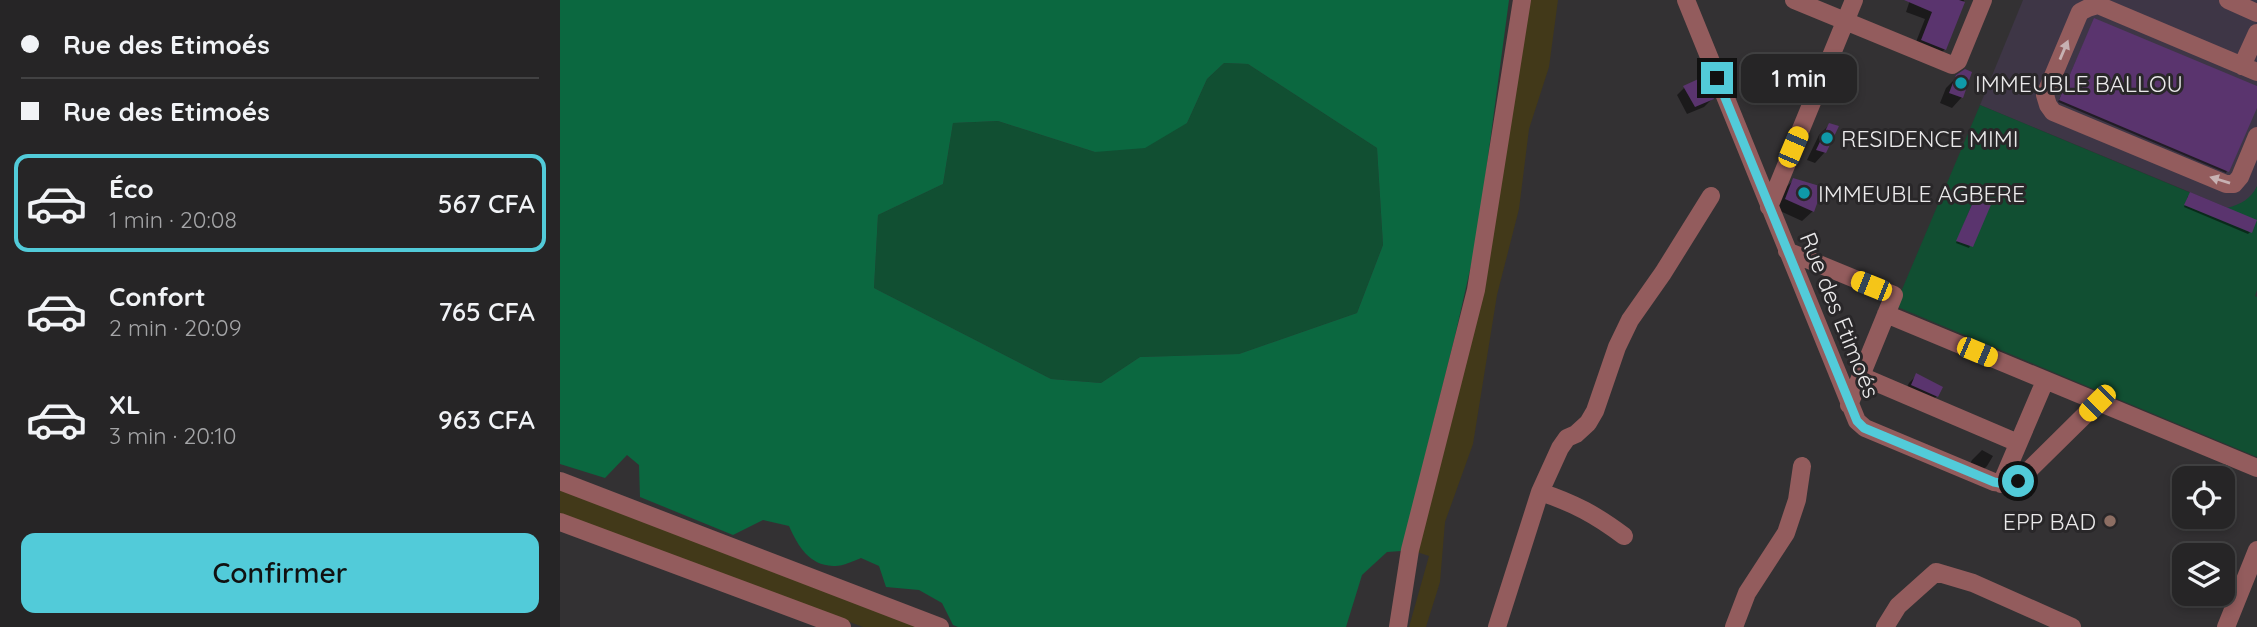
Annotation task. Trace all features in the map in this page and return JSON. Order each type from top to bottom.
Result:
[{"type":"street","points":[[1398,627],[1410,550],[1476,290],[1521,0]]},
{"type":"street","name":"Rue des Etimoés","points":[[1686,0],[1857,421],[1864,428],[2001,484]]},
{"type":"street","points":[[1794,0],[1952,65],[1958,61],[1983,0]]},
{"type":"street","points":[[1769,207],[1854,0]]},
{"type":"street","points":[[2228,0],[2257,13]]},
{"type":"street","points":[[2257,33],[2250,69],[2098,5],[2080,12],[2045,95],[2053,112],[2226,184],[2234,184],[2240,177],[2257,136]]},
{"type":"street","points":[[1497,627],[1540,492],[1560,448],[1567,438],[1588,423],[1630,320],[1711,196]]},
{"type":"street","points":[[1787,251],[1894,295],[1849,405]]},
{"type":"street","points":[[1886,314],[2257,468]]},
{"type":"street","points":[[1861,376],[2018,443]]},
{"type":"street","points":[[2045,381],[2001,484],[2010,485],[2018,481],[2097,403]]},
{"type":"street","points":[[1734,627],[1747,593],[1786,533],[1797,500],[1802,466]]},
{"type":"street","points":[[560,481],[940,627]]},
{"type":"street","points":[[1540,492],[1569,501],[1595,514],[1624,536]]},
{"type":"street","points":[[560,522],[842,627]]},
{"type":"street","points":[[2226,627],[2256,554]]},
{"type":"street","points":[[1885,627],[1898,606],[1936,572],[1973,583],[2072,627]]},
{"type":"shaded area","points":[[2023,0],[2257,0],[2257,220],[1980,105]]},
{"type":"green space","points":[[560,0],[1509,0],[1477,239],[1409,521],[1401,551],[1387,552],[1362,575],[1346,627],[958,627],[953,625],[942,603],[919,590],[886,587],[879,566],[861,558],[836,566],[817,562],[805,553],[789,526],[763,520],[733,535],[640,497],[639,465],[627,455],[605,478],[560,464]],"holes":[[[1224,63],[1248,64],[1377,148],[1383,245],[1357,313],[1239,354],[1140,357],[1101,383],[1051,379],[874,288],[878,215],[943,184],[953,123],[998,121],[1095,152],[1145,148],[1187,123],[1207,79]]]},
{"type":"green space","points":[[1224,63],[1248,64],[1377,148],[1383,245],[1357,313],[1239,354],[1140,357],[1101,383],[1051,379],[874,288],[878,215],[943,184],[953,123],[998,121],[1095,152],[1187,123],[1207,79]]},
{"type":"green space","points":[[1980,105],[2227,208],[2245,200],[2257,186],[2257,457],[1895,306]]},
{"type":"sand","points":[[1529,0],[1558,0],[1549,67],[1529,129],[1519,209],[1497,295],[1473,444],[1445,522],[1440,582],[1426,627],[1409,627],[1429,556],[1417,552]]},
{"type":"sand","points":[[560,488],[925,627],[863,627],[560,514]]},
{"type":"building","points":[[1904,0],[1965,2],[1946,50],[1921,40],[1932,12]]},
{"type":"building","points":[[2094,18],[2257,86],[2257,108],[2229,172],[2059,100]]},
{"type":"building","name":"IMMEUBLE BALLOU","points":[[1965,69],[1972,72],[1963,98],[1949,93],[1956,75]]},
{"type":"building","points":[[1705,76],[1714,99],[1695,107],[1683,86]]},
{"type":"building","name":"RESIDENCE MIMI","points":[[1829,123],[1839,126],[1826,153],[1816,150]]},
{"type":"building","name":"IMMEUBLE AGBERE","points":[[1793,178],[1823,187],[1814,212],[1785,199]]},
{"type":"building","points":[[2190,192],[2257,220],[2252,233],[2184,205]]},
{"type":"building","points":[[1977,193],[1993,200],[1973,247],[1956,241]]},
{"type":"building","points":[[1916,373],[1943,387],[1938,397],[1911,385]]},
{"type":"place","name":"IMMEUBLE BALLOU","points":[[1961,83]]},
{"type":"place","name":"RESIDENCE MIMI","points":[[1827,138]]},
{"type":"place","name":"IMMEUBLE AGBERE","points":[[1804,193]]},
{"type":"place","name":"EPP BAD","points":[[2110,521]]},
{"type":"route","points":[[1717,78],[1857,421],[1864,428],[1994,482],[2010,485],[2018,481]]}]
